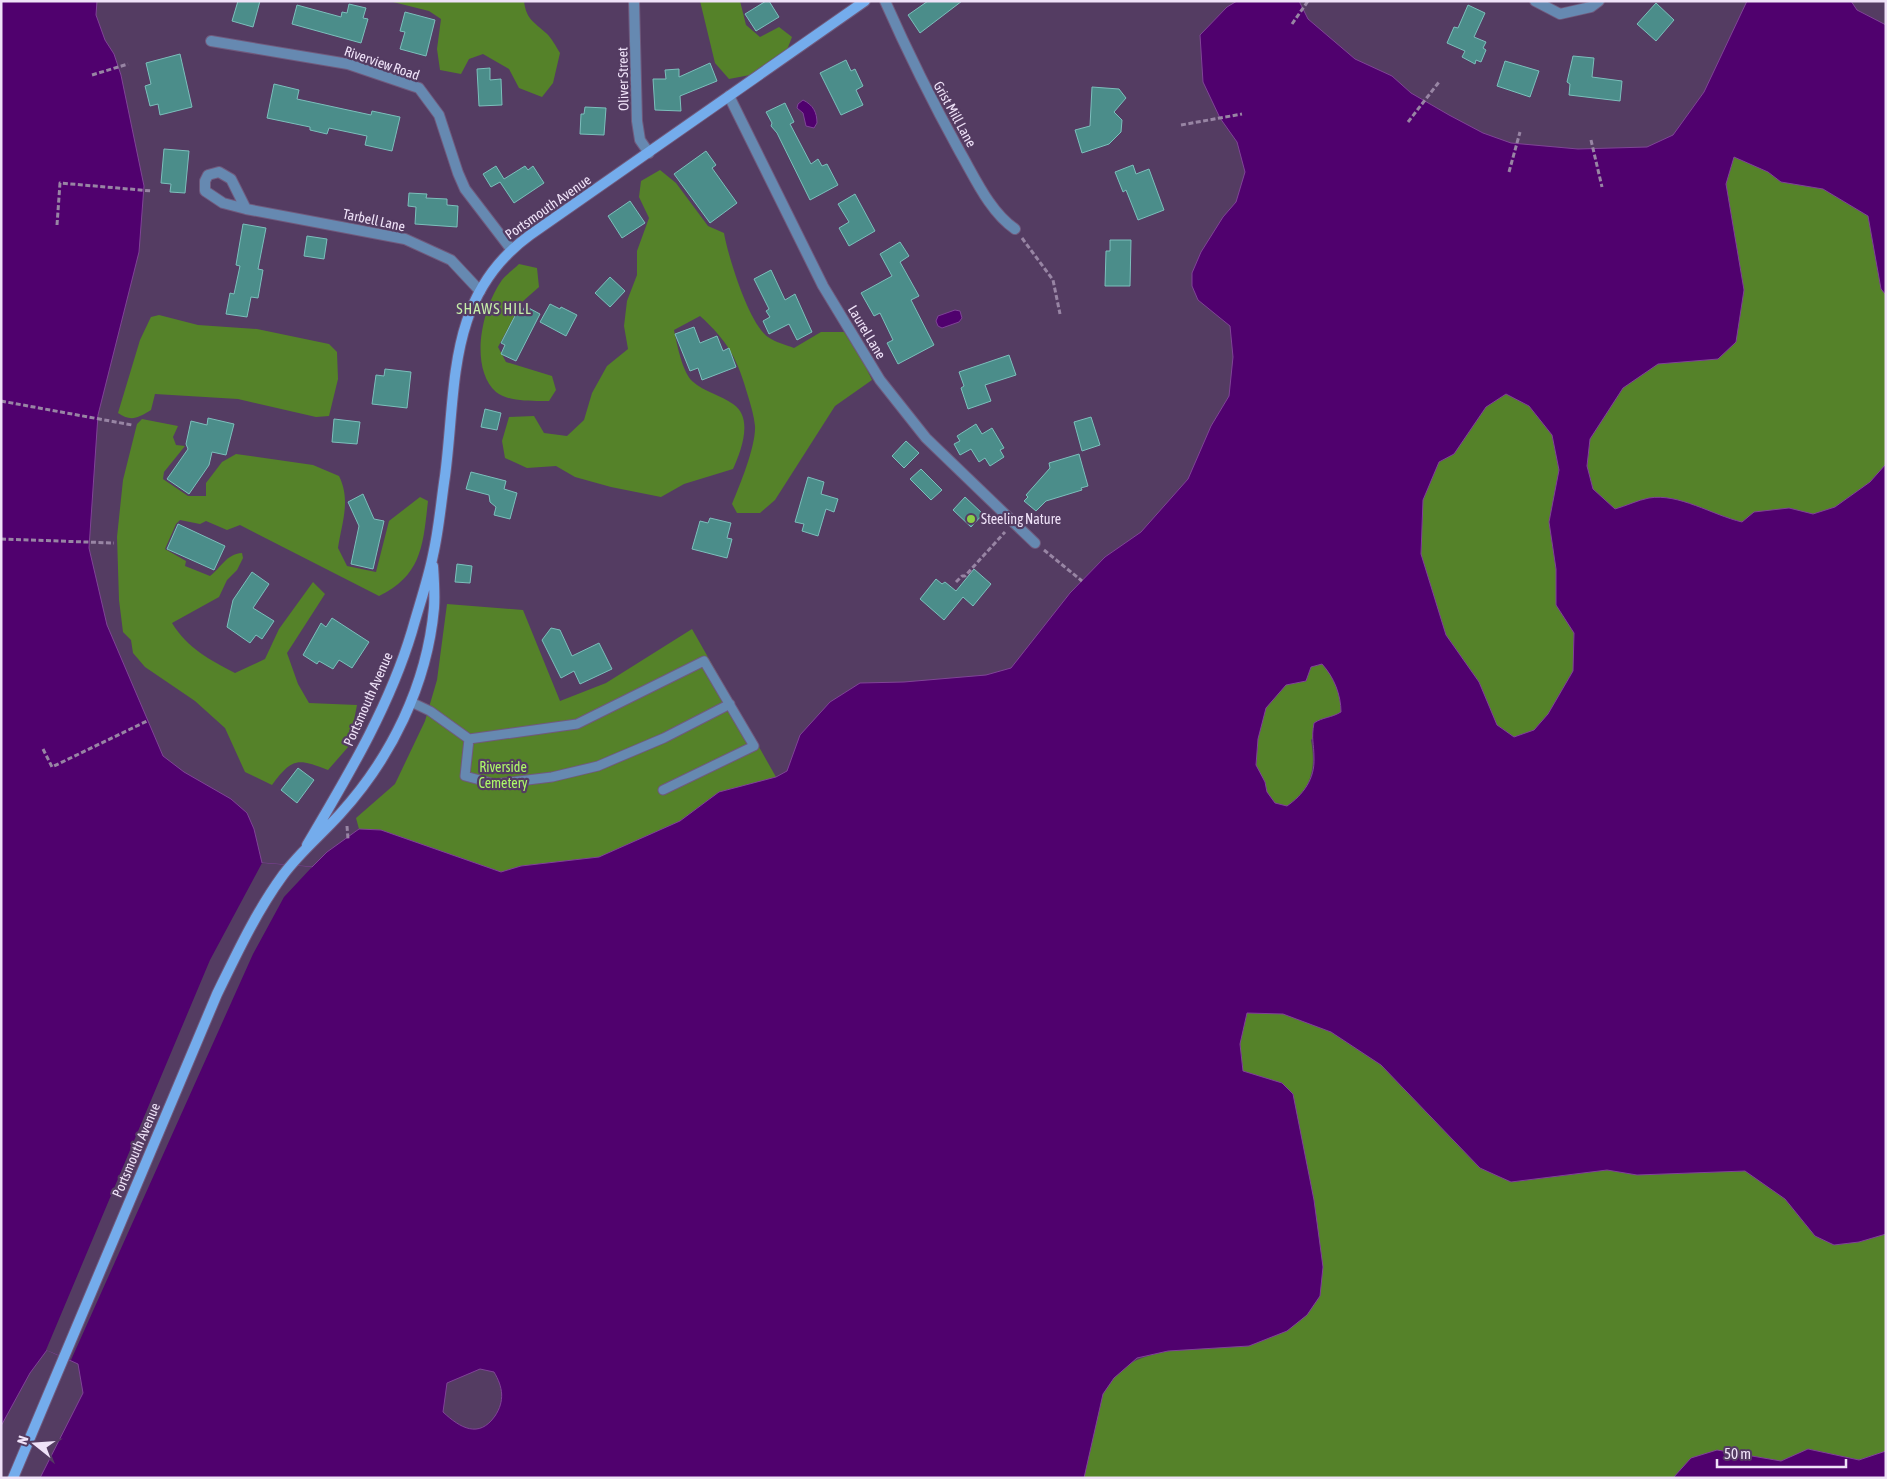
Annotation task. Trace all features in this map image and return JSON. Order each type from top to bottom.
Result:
[{"type":"main road","name":"Portsmouth Avenue","points":[[13,1478],[217,994],[259,912],[284,874],[307,845],[349,774],[375,723],[411,632],[433,555],[447,456],[451,390],[456,364],[466,323],[480,291],[494,268],[511,250],[865,1]]},
{"type":"main road","name":"Portsmouth Avenue","points":[[307,845],[339,815],[359,792],[390,747],[411,702],[426,648],[434,608],[433,555]]},
{"type":"street","name":"Oliver Street","points":[[634,1],[637,121],[640,140],[649,153]]},
{"type":"street","name":"Grist Mill Lane","points":[[885,1],[935,109],[973,175],[1004,222],[1016,229]]},
{"type":"street","points":[[1536,1],[1560,14],[1591,7],[1599,1]]},
{"type":"street","name":"Riverview Road","points":[[211,42],[348,64],[419,88],[439,115],[458,174],[466,189],[511,250]]},
{"type":"street","name":"Laurel Lane","points":[[729,96],[823,286],[880,380],[926,438],[1035,543]]},
{"type":"street","name":"Tarbell Lane","points":[[246,209],[405,239],[451,260],[480,291]]},
{"type":"lane","points":[[411,702],[430,711],[469,739],[577,724],[704,661],[754,746],[663,790]]},
{"type":"lane","points":[[469,739],[465,776],[496,784],[552,777],[598,766],[664,738],[730,704]]},
{"type":"path","points":[[1292,24],[1308,1]]},
{"type":"path","points":[[92,75],[128,64]]},
{"type":"path","points":[[1408,122],[1439,82]]},
{"type":"path","points":[[1181,125],[1242,114]]},
{"type":"path","points":[[1510,172],[1520,132]]},
{"type":"path","points":[[1591,140],[1602,187]]},
{"type":"path","points":[[57,225],[60,183],[152,191]]},
{"type":"path","points":[[1016,229],[1053,280],[1060,314]]},
{"type":"path","points":[[1,401],[132,425]]},
{"type":"path","points":[[956,582],[964,576],[1014,522]]},
{"type":"path","points":[[1,539],[114,543]]},
{"type":"path","points":[[1035,543],[1082,581]]},
{"type":"path","points":[[43,749],[52,767],[147,721]]},
{"type":"green space","points":[[389,1],[524,1],[529,16],[550,37],[560,53],[553,83],[542,97],[519,88],[509,69],[483,54],[469,59],[461,74],[440,70],[437,49],[441,19],[429,11]]},
{"type":"green space","points":[[700,1],[740,1],[746,25],[760,37],[779,27],[792,37],[787,50],[750,75],[729,79],[715,63]]},
{"type":"green space","points":[[1734,157],[1768,172],[1781,182],[1823,189],[1868,216],[1881,289],[1886,295],[1886,464],[1870,482],[1835,507],[1813,514],[1789,508],[1742,522],[1648,498],[1615,509],[1593,489],[1587,466],[1590,439],[1623,388],[1658,364],[1718,359],[1736,342],[1744,290],[1726,184]]},
{"type":"green space","points":[[660,170],[676,183],[708,226],[724,233],[740,289],[761,330],[768,337],[794,348],[821,332],[844,332],[863,361],[872,380],[835,406],[775,500],[760,513],[737,513],[732,504],[753,444],[755,434],[754,418],[736,361],[718,334],[700,316],[674,330],[678,350],[688,377],[702,388],[733,404],[743,418],[744,435],[733,469],[684,484],[661,497],[611,487],[575,477],[556,466],[527,468],[505,458],[502,441],[509,417],[534,416],[544,433],[567,436],[584,420],[592,393],[607,366],[628,349],[624,326],[627,301],[637,275],[637,251],[649,218],[639,197],[641,181]]},
{"type":"green space","points":[[519,264],[537,268],[539,287],[522,302],[498,347],[506,362],[552,376],[556,390],[549,401],[521,400],[501,395],[496,392],[488,381],[483,368],[481,338],[488,308],[502,280]]},
{"type":"green space","points":[[159,315],[198,325],[257,329],[329,344],[337,352],[338,379],[329,416],[316,417],[238,399],[155,394],[151,410],[134,418],[123,416],[118,413],[140,340],[151,317]]},
{"type":"green space","points":[[1506,394],[1529,406],[1552,435],[1559,470],[1549,522],[1556,569],[1556,605],[1574,633],[1573,671],[1548,714],[1534,730],[1514,737],[1497,725],[1479,682],[1446,635],[1421,554],[1423,500],[1439,462],[1454,454],[1486,407]]},
{"type":"green space","points":[[142,419],[178,426],[173,437],[176,445],[185,446],[164,472],[163,479],[188,496],[206,496],[206,483],[222,462],[236,454],[313,465],[339,476],[343,485],[345,502],[338,548],[347,566],[376,572],[389,521],[420,497],[428,501],[422,545],[418,557],[404,578],[393,588],[379,596],[240,525],[227,530],[206,521],[200,524],[180,520],[176,524],[165,549],[186,561],[185,566],[210,576],[232,556],[242,553],[243,558],[237,570],[227,580],[219,597],[172,623],[192,647],[235,673],[265,659],[279,629],[313,582],[325,594],[287,653],[298,684],[309,703],[357,705],[349,746],[328,770],[309,763],[296,763],[290,765],[272,785],[245,772],[225,728],[195,701],[145,667],[133,653],[131,640],[123,632],[119,600],[117,537],[123,480],[137,424]]},
{"type":"green space","name":"Riverside Cemetery","points":[[447,604],[523,610],[560,701],[606,683],[692,629],[776,777],[719,792],[680,821],[599,857],[521,866],[501,872],[381,830],[359,829],[356,818],[395,784],[425,721],[437,680]]},
{"type":"green space","points":[[1322,664],[1336,686],[1341,712],[1332,717],[1311,740],[1312,769],[1307,785],[1302,792],[1287,806],[1275,803],[1267,792],[1265,782],[1256,766],[1258,739],[1266,707],[1286,685],[1306,681],[1311,667]]},
{"type":"green space","points":[[1247,1013],[1283,1014],[1331,1032],[1381,1065],[1480,1168],[1511,1182],[1607,1170],[1637,1175],[1745,1171],[1785,1199],[1815,1236],[1834,1245],[1859,1242],[1886,1234],[1886,1451],[1859,1460],[1809,1449],[1781,1461],[1691,1458],[1673,1478],[1084,1478],[1102,1395],[1112,1378],[1127,1365],[1145,1357],[1166,1352],[1249,1346],[1282,1083],[1243,1071],[1240,1044]]},
{"type":"shaded area","points":[[1,1],[97,1],[96,15],[105,40],[114,54],[121,75],[144,186],[139,252],[98,415],[89,548],[107,625],[163,756],[184,772],[231,799],[247,813],[254,829],[262,863],[312,867],[327,852],[359,829],[381,830],[501,872],[521,866],[599,857],[680,821],[719,792],[776,777],[787,771],[800,735],[830,702],[860,683],[904,682],[986,675],[1011,668],[1070,593],[1105,557],[1141,532],[1188,479],[1211,426],[1229,396],[1233,357],[1230,326],[1198,300],[1192,286],[1192,273],[1201,252],[1223,217],[1236,202],[1245,172],[1237,142],[1220,118],[1203,82],[1200,35],[1227,7],[1237,1],[1299,1],[1308,19],[1355,59],[1392,76],[1411,93],[1449,115],[1483,133],[1511,143],[1578,149],[1647,147],[1673,135],[1704,92],[1747,1],[1851,1],[1857,10],[1886,25],[1886,295],[1881,289],[1868,216],[1823,189],[1781,182],[1768,172],[1734,157],[1726,184],[1744,290],[1736,342],[1718,359],[1658,364],[1623,388],[1590,439],[1587,466],[1593,489],[1615,509],[1645,499],[1660,497],[1684,502],[1742,522],[1754,512],[1789,508],[1813,514],[1835,507],[1870,482],[1886,464],[1886,1234],[1859,1242],[1834,1245],[1815,1236],[1785,1199],[1745,1171],[1637,1175],[1607,1170],[1511,1182],[1480,1168],[1381,1065],[1331,1032],[1283,1014],[1247,1013],[1240,1044],[1243,1071],[1282,1083],[1293,1094],[1314,1200],[1323,1267],[1320,1296],[1307,1315],[1287,1331],[1249,1346],[1168,1351],[1137,1358],[1114,1378],[1103,1394],[1084,1478],[40,1478],[83,1393],[78,1364],[47,1350],[30,1373],[1,1426]],"holes":[[[1506,394],[1529,406],[1552,435],[1559,470],[1549,522],[1556,569],[1556,605],[1574,633],[1573,671],[1548,714],[1534,730],[1514,737],[1497,725],[1479,682],[1446,635],[1421,554],[1423,500],[1439,462],[1454,454],[1486,407]],[[1322,664],[1330,675],[1338,693],[1341,712],[1314,723],[1314,766],[1310,780],[1303,792],[1287,806],[1275,803],[1267,792],[1265,782],[1256,765],[1258,739],[1266,708],[1286,685],[1306,681],[1311,667]],[[480,1369],[494,1372],[502,1394],[495,1416],[489,1423],[476,1429],[469,1429],[456,1423],[443,1412],[447,1383]]]},
{"type":"shaded area","points":[[803,100],[815,112],[817,123],[814,128],[806,126],[803,113],[797,108],[798,104]]},
{"type":"shaded area","points":[[955,310],[960,311],[962,318],[959,322],[942,328],[938,326],[936,321],[938,316]]},
{"type":"shaded area","points":[[1808,1449],[1859,1460],[1886,1451],[1886,1478],[1673,1478],[1691,1458],[1717,1450],[1781,1461]]},
{"type":"pier","points":[[262,863],[312,867],[284,897],[253,954],[71,1360],[46,1350],[210,960]]},
{"type":"building","points":[[238,1],[260,1],[253,27],[232,21]]},
{"type":"building","points":[[769,1],[779,17],[756,31],[745,14]]},
{"type":"building","points":[[928,1],[962,1],[920,33],[908,15]]},
{"type":"building","points":[[1656,3],[1674,20],[1656,41],[1637,24]]},
{"type":"building","points":[[349,4],[366,8],[363,18],[368,19],[361,43],[292,24],[297,5],[341,17],[342,12],[347,13]]},
{"type":"building","points":[[1468,5],[1485,13],[1474,37],[1486,42],[1483,48],[1486,50],[1481,62],[1476,60],[1475,64],[1462,57],[1465,51],[1447,43],[1454,27],[1458,28]]},
{"type":"building","points":[[405,12],[435,20],[426,56],[400,49],[405,32],[400,31]]},
{"type":"building","points":[[180,54],[192,107],[160,115],[158,104],[150,106],[145,86],[151,84],[146,63]]},
{"type":"building","points":[[1573,56],[1594,58],[1592,77],[1622,81],[1620,101],[1569,95],[1570,84],[1567,82]]},
{"type":"building","points":[[846,60],[851,71],[855,69],[863,86],[856,90],[863,105],[841,115],[820,73]]},
{"type":"building","points":[[1505,61],[1539,71],[1530,97],[1497,86]]},
{"type":"building","points":[[710,63],[717,81],[680,96],[681,111],[655,110],[653,79],[666,79],[665,70],[679,69],[679,77]]},
{"type":"building","points":[[490,68],[490,80],[501,79],[502,105],[479,106],[477,69]]},
{"type":"building","points":[[274,84],[299,90],[297,99],[371,115],[372,111],[400,117],[392,151],[365,145],[367,136],[329,128],[327,134],[310,130],[310,127],[267,118]]},
{"type":"building","points":[[1092,87],[1119,89],[1126,98],[1114,112],[1122,120],[1121,132],[1109,144],[1082,153],[1075,130],[1090,126]]},
{"type":"building","points":[[785,103],[794,122],[790,124],[811,164],[818,159],[822,166],[827,164],[838,185],[810,200],[777,133],[771,126],[772,123],[766,112]]},
{"type":"building","points":[[585,107],[606,108],[604,135],[580,134],[581,114],[584,114]]},
{"type":"building","points":[[164,149],[189,151],[185,193],[170,192],[171,184],[161,183]]},
{"type":"building","points":[[706,151],[716,165],[712,168],[737,203],[710,223],[674,174]]},
{"type":"building","points":[[1133,165],[1136,174],[1149,169],[1164,210],[1138,220],[1126,190],[1123,192],[1115,172]]},
{"type":"building","points":[[496,166],[504,179],[525,166],[528,170],[533,166],[544,183],[514,203],[500,182],[491,187],[483,174]]},
{"type":"building","points":[[409,193],[427,194],[426,198],[447,199],[447,205],[458,206],[457,227],[415,224],[416,207],[408,206]]},
{"type":"building","points":[[855,194],[875,231],[849,246],[839,228],[849,222],[838,204]]},
{"type":"building","points":[[630,201],[645,223],[622,238],[608,216]]},
{"type":"building","points":[[243,224],[266,228],[258,269],[263,270],[258,298],[251,297],[247,317],[226,314],[230,293],[234,294],[240,266],[236,265]]},
{"type":"building","points":[[307,236],[327,239],[324,259],[304,256]]},
{"type":"building","points":[[1110,240],[1131,240],[1130,286],[1105,286],[1106,251],[1110,251]]},
{"type":"building","points":[[900,242],[909,256],[900,262],[919,296],[911,300],[934,345],[898,364],[887,343],[893,340],[880,313],[874,316],[861,293],[892,276],[880,254]]},
{"type":"building","points":[[771,270],[785,300],[795,294],[812,332],[797,340],[789,324],[769,334],[763,321],[770,317],[766,311],[769,309],[754,279]]},
{"type":"building","points":[[610,277],[625,291],[610,307],[595,293]]},
{"type":"building","points":[[550,304],[577,315],[566,336],[540,322]]},
{"type":"building","points":[[525,306],[540,314],[516,361],[501,354],[505,345],[501,343],[517,312],[521,315]]},
{"type":"building","points":[[694,327],[700,343],[717,336],[723,351],[729,348],[736,367],[702,380],[698,368],[690,371],[675,334]]},
{"type":"building","points":[[1009,355],[1016,375],[985,385],[991,401],[968,409],[961,388],[964,386],[959,372]]},
{"type":"building","points":[[385,369],[411,372],[407,408],[372,404],[376,375],[384,376]]},
{"type":"building","points":[[485,409],[501,413],[497,430],[481,427]]},
{"type":"building","points":[[1091,417],[1100,445],[1082,451],[1074,422]]},
{"type":"building","points":[[208,418],[234,424],[226,455],[212,452],[209,465],[189,494],[167,479],[188,449],[186,444],[191,421],[207,425]]},
{"type":"building","points":[[334,419],[360,422],[357,444],[332,442]]},
{"type":"building","points":[[976,424],[982,434],[992,428],[1004,448],[1000,450],[1004,457],[990,466],[985,458],[979,462],[971,449],[960,455],[954,444],[960,441],[957,436]]},
{"type":"building","points":[[906,441],[919,453],[904,468],[892,456]]},
{"type":"building","points":[[1079,454],[1088,486],[1081,488],[1082,490],[1046,501],[1036,511],[1024,501],[1028,497],[1026,495],[1050,468],[1049,463]]},
{"type":"building","points":[[921,469],[942,490],[931,500],[910,479]]},
{"type":"building","points":[[471,472],[506,481],[504,489],[517,493],[510,519],[494,515],[496,507],[490,502],[489,495],[466,489]]},
{"type":"building","points":[[808,477],[824,482],[821,494],[838,499],[834,512],[826,509],[818,536],[802,531],[804,524],[795,522]]},
{"type":"building","points":[[363,494],[374,519],[384,521],[373,569],[351,564],[359,526],[348,502]]},
{"type":"building","name":"Steeling Nature","points":[[965,497],[983,514],[971,527],[953,510]]},
{"type":"building","points":[[710,518],[731,523],[727,538],[732,539],[727,558],[692,549],[700,521],[708,523]]},
{"type":"building","points":[[178,524],[225,546],[214,570],[167,549]]},
{"type":"building","points":[[457,564],[472,566],[470,583],[455,582]]},
{"type":"building","points":[[974,569],[991,584],[973,606],[963,597],[944,620],[920,599],[936,579],[942,584],[945,582],[956,591]]},
{"type":"building","points":[[252,572],[269,584],[253,608],[274,621],[262,639],[256,635],[250,643],[227,627],[233,600]]},
{"type":"building","points":[[332,618],[369,642],[352,668],[339,660],[333,669],[319,661],[317,664],[303,655],[321,623],[326,627]]},
{"type":"building","points":[[551,628],[560,630],[572,656],[599,643],[612,669],[580,684],[574,671],[561,678],[542,640]]},
{"type":"building","points":[[298,768],[314,780],[297,803],[281,790]]},
{"type":"place","name":"Steeling Nature","points":[[971,519]]},
{"type":"district","name":"SHAWS HILL","points":[[494,308]]}]
